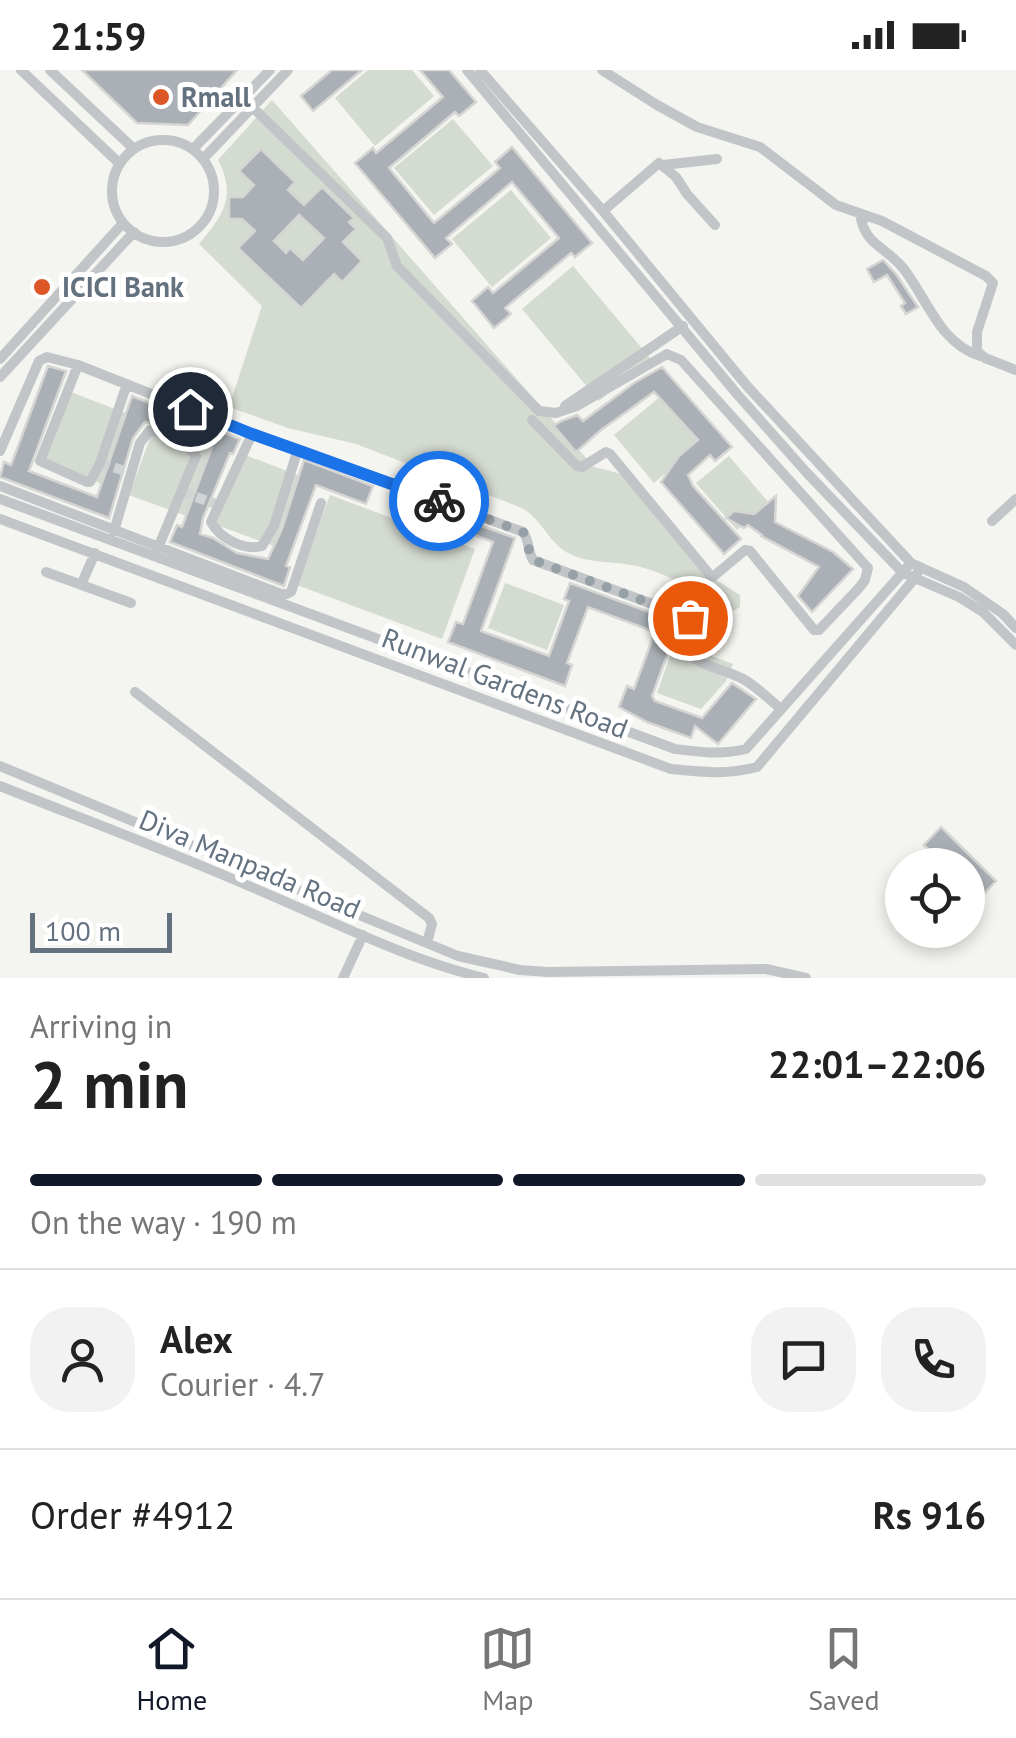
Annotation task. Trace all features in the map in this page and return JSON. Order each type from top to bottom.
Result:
[{"type":"street","points":[[21,70],[120,164]]},
{"type":"street","points":[[50,70],[134,149]]},
{"type":"street","points":[[193,149],[270,70]]},
{"type":"street","points":[[203,158],[288,70]]},
{"type":"street","points":[[467,70],[687,323]]},
{"type":"street","points":[[480,70],[602,211],[737,394],[807,473],[912,571],[983,612],[1016,646]]},
{"type":"street","points":[[606,71],[696,127],[760,147],[836,205],[882,222],[978,270],[993,283],[977,332],[978,351],[986,358]]},
{"type":"street","points":[[242,96],[387,238],[397,266],[539,411],[556,413],[577,406],[666,354],[673,355],[868,568],[865,580],[819,630],[814,630],[750,551],[745,550],[714,576],[710,575],[610,454],[606,452],[582,467],[571,463],[532,420]]},
{"type":"street","points":[[148,142],[179,142],[193,149],[203,158],[214,188],[213,205],[206,220],[195,232],[165,242],[148,240],[134,232],[116,209],[112,194],[120,164],[134,149],[148,142]]},
{"type":"street","points":[[602,211],[656,164],[718,159]]},
{"type":"street","points":[[663,164],[715,226]]},
{"type":"street","points":[[860,214],[869,239],[900,264],[932,316],[948,334],[972,354],[1016,370]]},
{"type":"street","points":[[0,359],[124,222]]},
{"type":"street","points":[[0,377],[134,232]]},
{"type":"street","points":[[556,413],[687,323]]},
{"type":"street","points":[[0,452],[39,361],[47,357],[78,365],[252,434],[523,532],[533,560],[690,618],[695,623],[686,650],[692,658],[744,680],[781,709]]},
{"type":"street","points":[[78,365],[40,462],[71,476],[90,482],[127,384]]},
{"type":"street","points":[[114,531],[140,443],[150,430],[165,433],[184,443],[196,456],[158,548]]},
{"type":"street","points":[[252,434],[211,522],[224,537],[249,549],[262,546],[274,526],[298,449]]},
{"type":"street","points":[[0,486],[284,595],[289,594],[321,502]]},
{"type":"street","points":[[992,522],[1016,498]]},
{"type":"street","name":"Runwal Gardens Road","points":[[0,500],[675,749],[707,753],[746,749],[912,571]]},
{"type":"street","name":"Runwal Gardens Road","points":[[0,519],[670,769],[706,773],[734,773],[757,767],[912,571]]},
{"type":"street","points":[[81,585],[95,553]]},
{"type":"street","points":[[912,571],[964,587],[1016,628]]},
{"type":"street","points":[[46,572],[131,603]]},
{"type":"street","points":[[135,692],[429,918],[432,924],[426,943]]},
{"type":"street","points":[[0,766],[458,956],[516,973],[766,969],[806,978]]},
{"type":"street","name":"Diva Manpada Road","points":[[0,786],[363,936],[484,978]]},
{"type":"street","points":[[342,978],[363,936]]},
{"type":"shaded area","points":[[368,70],[412,70],[434,96],[375,146],[335,98]]},
{"type":"shaded area","points":[[272,100],[594,467],[626,475],[699,569],[740,595],[740,607],[730,613],[676,581],[641,567],[572,555],[522,508],[356,444],[288,428],[229,407],[262,306],[199,244],[225,205],[226,184],[218,160]]},
{"type":"shaded area","points":[[453,119],[493,166],[434,215],[394,168]]},
{"type":"shaded area","points":[[511,190],[551,238],[492,287],[452,239]]},
{"type":"shaded area","points":[[573,266],[650,358],[599,401],[522,309]]},
{"type":"shaded area","points":[[673,386],[713,433],[654,483],[614,435]]},
{"type":"shaded area","points":[[68,391],[128,414],[102,484],[42,462]]},
{"type":"shaded area","points":[[155,425],[215,447],[189,517],[129,495]]},
{"type":"shaded area","points":[[240,453],[300,476],[274,546],[214,524]]},
{"type":"shaded area","points":[[729,456],[769,503],[737,530],[696,483]]},
{"type":"shaded area","points":[[330,495],[475,549],[442,639],[297,585]]},
{"type":"shaded area","points":[[505,583],[564,605],[547,650],[488,628]]},
{"type":"shaded area","points":[[675,642],[733,664],[726,681],[701,709],[657,693]]},
{"type":"building","name":"Rmall","points":[[82,70],[237,70],[188,125],[137,123]]},
{"type":"building","points":[[332,70],[362,70],[313,111],[301,96]]},
{"type":"building","points":[[420,70],[449,70],[476,102],[459,116],[455,112],[389,168],[434,223],[500,168],[495,162],[512,147],[592,243],[575,257],[571,253],[505,308],[511,314],[494,328],[472,301],[488,287],[493,293],[559,238],[512,182],[446,238],[452,244],[435,258],[355,163],[373,148],[376,153],[443,97]]},
{"type":"building","points":[[261,149],[295,182],[288,190],[304,205],[322,187],[354,218],[349,222],[356,229],[343,242],[362,261],[342,282],[334,274],[301,308],[238,248],[255,231],[242,219],[229,219],[229,197],[243,197],[254,185],[239,171]],"holes":[[[299,215],[324,238],[303,260],[290,248],[286,253],[274,241]]]},
{"type":"building","points":[[883,260],[918,307],[906,314],[901,306],[905,303],[887,275],[874,282],[867,269]]},
{"type":"building","points":[[48,366],[66,371],[29,471],[97,497],[132,396],[240,439],[233,454],[230,453],[200,534],[237,553],[268,559],[304,460],[373,486],[366,504],[316,485],[286,566],[290,567],[284,586],[170,542],[177,525],[182,527],[212,447],[173,428],[145,422],[133,438],[109,518],[0,477],[4,462],[11,465]]},
{"type":"building","points":[[662,367],[732,447],[715,461],[710,455],[688,475],[693,486],[741,539],[724,554],[661,482],[679,456],[698,440],[654,392],[576,452],[554,426],[577,415],[583,421]]},
{"type":"building","points":[[776,496],[775,522],[833,552],[853,569],[812,612],[798,596],[819,567],[748,525],[744,528],[726,518],[734,511],[754,514]]},
{"type":"building","points":[[449,514],[515,538],[481,631],[549,656],[569,601],[564,599],[570,583],[685,625],[680,641],[673,639],[652,696],[655,701],[702,718],[732,683],[756,699],[718,744],[695,726],[691,738],[619,707],[627,686],[634,689],[655,632],[588,607],[567,663],[572,665],[565,686],[448,642],[456,622],[463,624],[493,542],[445,524]]},
{"type":"building","points":[[941,827],[962,848],[927,848],[924,845]]},
{"type":"building","points":[[985,870],[996,881],[985,893]]},
{"type":"tunnel","points":[[100,463],[131,473]]},
{"type":"tunnel","points":[[182,492],[219,505]]},
{"type":"way so far","points":[[439,501],[523,532],[533,560],[690,618]]},
{"type":"place","name":"Rmall","points":[[161,97]]},
{"type":"place","name":"ICICI Bank","points":[[42,287]]},
{"type":"route","points":[[190,409],[439,501]]}]
